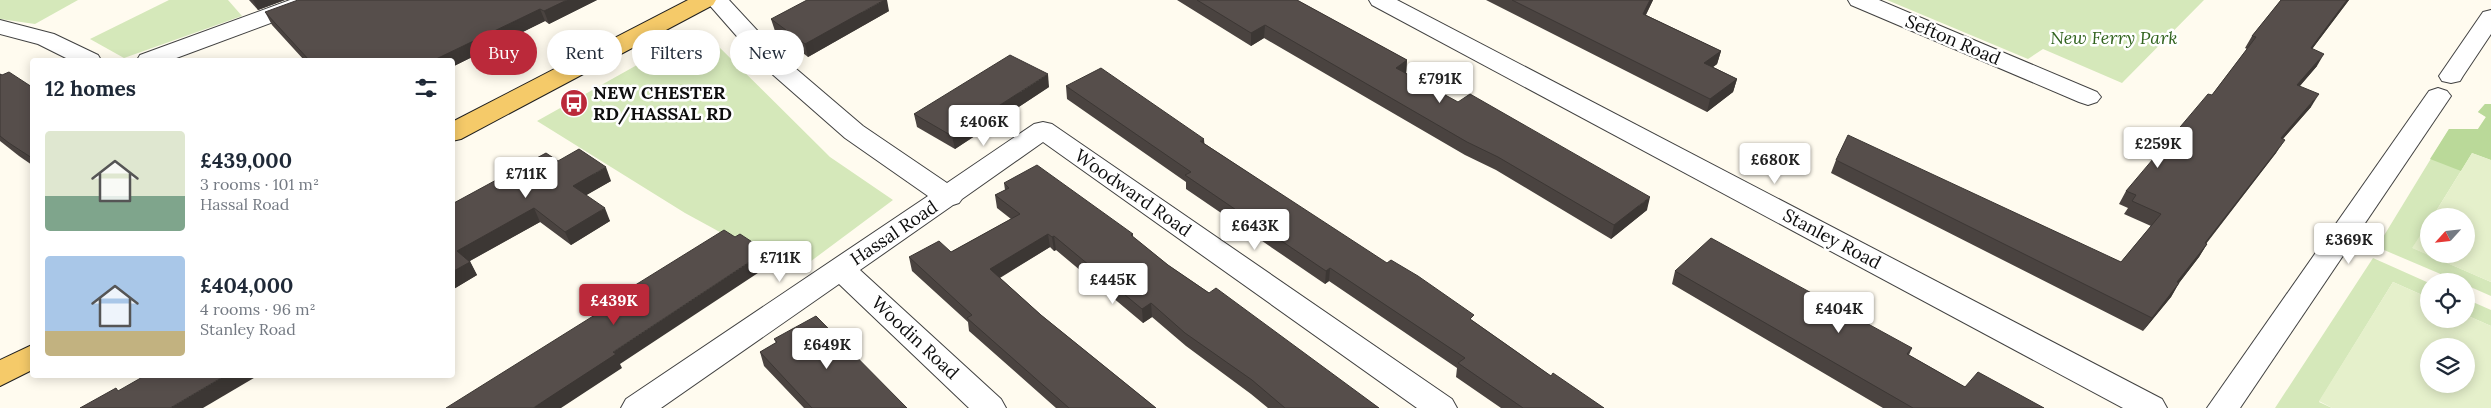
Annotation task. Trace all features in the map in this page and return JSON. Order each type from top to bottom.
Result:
[{"type":"main road","points":[[455,131],[705,0]]},
{"type":"main road","points":[[0,374],[30,357]]},
{"type":"street","points":[[154,58],[311,0]]},
{"type":"street","name":"Hassal Road","points":[[637,408],[949,197],[854,132],[772,61],[716,0]]},
{"type":"street","name":"Stanley Road","points":[[1380,0],[2151,408]]},
{"type":"street","name":"Sefton Road","points":[[1859,0],[2054,73],[2088,97]]},
{"type":"street","points":[[2223,408],[2491,17]]},
{"type":"street","points":[[0,27],[46,39],[85,58]]},
{"type":"street","name":"Woodward Road","points":[[949,197],[1043,130],[1441,408]]},
{"type":"street","name":"Woodin Road","points":[[840,269],[990,408]]},
{"type":"green space","points":[[0,0],[78,0],[35,24],[0,19]]},
{"type":"green space","points":[[169,0],[228,0],[242,16],[124,58],[90,39]]},
{"type":"green space","name":"New Ferry Park","points":[[1887,0],[2204,0],[2122,83],[2043,49],[2028,59]]},
{"type":"green space","points":[[720,48],[730,58],[730,75],[747,75],[830,157],[893,200],[795,273],[685,213],[537,121],[632,68],[632,75],[720,75]]},
{"type":"green space","points":[[2485,104],[2491,104],[2491,160],[2472,153],[2438,208],[2420,208],[2420,237],[2413,248],[2420,251],[2420,263],[2447,263],[2470,273],[2438,273],[2377,247],[2449,129],[2478,129],[2486,117],[2478,112]]},
{"type":"green space","points":[[2485,104],[2491,104],[2491,160],[2472,153],[2461,171],[2430,159],[2449,129],[2478,129],[2486,117],[2478,112]]},
{"type":"green space","points":[[2472,153],[2491,160],[2491,282],[2475,275],[2475,273],[2470,273],[2447,263],[2475,263],[2475,208],[2438,208]]},
{"type":"green space","points":[[2420,236],[2420,251],[2412,248]]},
{"type":"green space","points":[[2373,258],[2420,279],[2420,294],[2393,282],[2319,402],[2332,408],[2275,408]]},
{"type":"green space","points":[[2475,275],[2491,282],[2491,296],[2475,289]]},
{"type":"green space","points":[[2393,282],[2420,294],[2420,328],[2475,328],[2475,319],[2491,326],[2491,408],[2332,408],[2319,401]]},
{"type":"green space","points":[[2475,303],[2491,310],[2491,326],[2475,319]]},
{"type":"building","points":[[298,0],[567,0],[544,11],[540,9],[496,30],[470,30],[470,43],[438,58],[307,58],[265,12]]},
{"type":"building","points":[[807,0],[884,0],[805,44],[804,30],[786,30],[771,19]]},
{"type":"building","points":[[1197,0],[1297,0],[1407,60],[1396,68],[1458,102],[1470,94],[1650,197],[1614,225],[1265,25],[1251,33]]},
{"type":"building","points":[[1512,0],[1650,0],[1643,14],[1721,51],[1704,63],[1737,79],[1710,99]]},
{"type":"building","points":[[2281,0],[2347,0],[2311,48],[2324,54],[2297,85],[2319,94],[2281,138],[2285,140],[2205,243],[2207,244],[2152,318],[1836,160],[1848,135],[2121,262],[2161,214],[2132,201],[2136,195],[2126,191],[2208,94],[2212,95],[2256,37],[2252,36]]},
{"type":"building","points":[[1010,55],[1048,74],[952,136],[914,114]]},
{"type":"building","points":[[1101,68],[1204,139],[1200,141],[1387,263],[1391,260],[1418,276],[1474,315],[1470,319],[1551,376],[1553,373],[1604,408],[1523,408],[1458,363],[1465,358],[1330,268],[1326,271],[1280,240],[1185,175],[1191,172],[1066,86]]},
{"type":"building","points":[[9,72],[30,86],[30,157],[0,136],[0,74]]},
{"type":"building","points":[[579,149],[606,167],[573,186],[605,208],[565,232],[534,208],[457,251],[470,262],[455,270],[455,202],[546,153],[558,161]]},
{"type":"building","points":[[1037,165],[1133,234],[1131,235],[1168,265],[1209,293],[1216,288],[1379,408],[1285,408],[1252,380],[1185,333],[1151,303],[1142,309],[1054,236],[1052,237],[1048,234],[990,269],[1041,315],[1156,408],[1069,408],[967,318],[972,315],[909,257],[939,241],[951,252],[1020,214],[995,195],[1009,188],[1004,183]]},
{"type":"building","points":[[724,230],[735,237],[740,234],[766,251],[613,352],[616,354],[533,408],[446,408],[598,313],[595,310]]},
{"type":"building","points":[[1711,238],[1912,348],[1907,354],[1965,387],[1978,372],[2044,408],[1913,408],[1675,271]]},
{"type":"building","points":[[816,316],[907,408],[812,408],[760,352],[777,342],[774,339]]},
{"type":"building","points":[[141,378],[221,378],[170,408],[80,408],[116,388],[118,391]]},
{"type":"place","name":"NEW CHESTER RD/HASSAL RD","points":[[574,103]]}]
